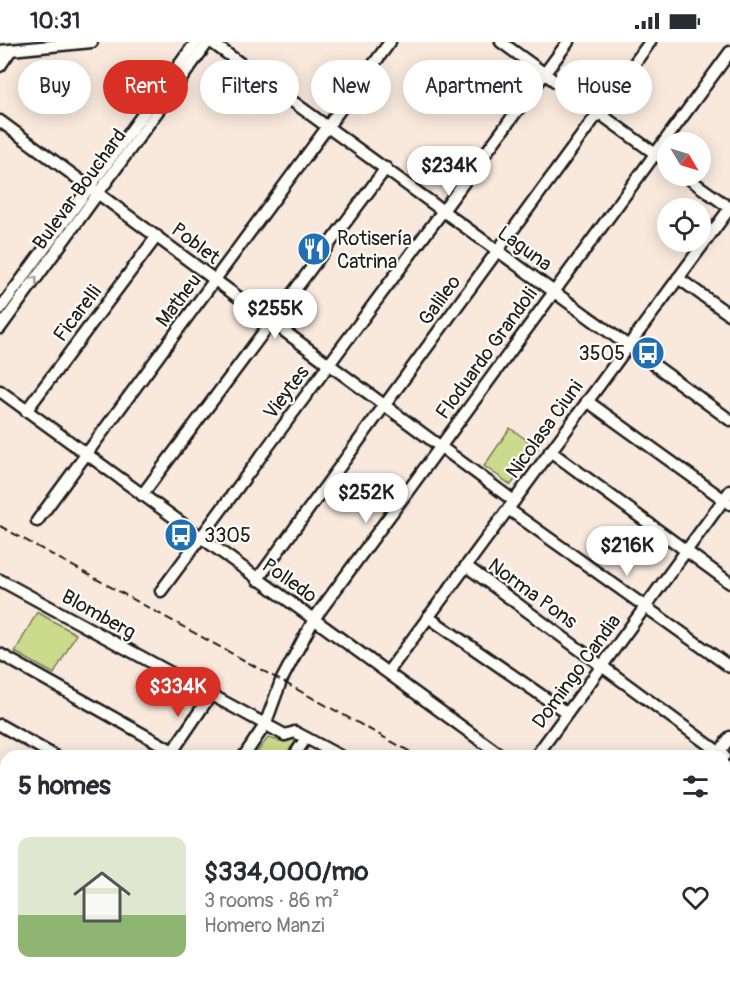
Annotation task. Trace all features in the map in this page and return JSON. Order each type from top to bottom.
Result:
[{"type":"street","points":[[0,66],[6,50],[92,42]]},
{"type":"street","name":"Bulevar Bouchard","points":[[0,328],[195,42]]},
{"type":"street","name":"Bulevar Bouchard","points":[[0,309],[209,42]]},
{"type":"street","name":"Laguna","points":[[209,42],[328,125],[730,420]]},
{"type":"street","name":"Matheu","points":[[37,521],[390,42]]},
{"type":"street","points":[[501,42],[555,81]]},
{"type":"street","name":"Vieytes","points":[[161,591],[568,42]]},
{"type":"street","name":"Galileo","points":[[638,60],[651,42]]},
{"type":"street","name":"Floduardo Grandoli","points":[[248,750],[265,725],[281,681],[314,619],[730,52]]},
{"type":"street","name":"Galileo","points":[[257,580],[598,114]]},
{"type":"street","points":[[600,114],[655,154]]},
{"type":"street","name":"Poblet","points":[[0,121],[440,446],[511,505],[645,607],[730,667]]},
{"type":"street","points":[[142,495],[386,168]]},
{"type":"street","points":[[699,186],[730,208]]},
{"type":"street","name":"Nicolasa Ciuni","points":[[387,672],[730,208]]},
{"type":"street","name":"Ficarelli","points":[[26,411],[157,236]]},
{"type":"street","points":[[678,278],[730,315]]},
{"type":"street","name":"Polledo","points":[[0,391],[494,750]]},
{"type":"street","points":[[587,401],[728,498]]},
{"type":"street","points":[[550,451],[730,583]]},
{"type":"street","name":"Domingo Candia","points":[[540,750],[687,550],[728,498]]},
{"type":"street","name":"Norma Pons","points":[[466,566],[715,750]]},
{"type":"street","name":"Blomberg","points":[[0,580],[265,725],[285,735],[295,732],[329,750]]},
{"type":"street","points":[[428,617],[567,713]]},
{"type":"street","points":[[0,654],[166,750]]},
{"type":"street","points":[[173,750],[210,696]]},
{"type":"street","points":[[0,724],[45,750]]},
{"type":"street","points":[[298,750],[306,738]]},
{"type":"green space","points":[[510,428],[538,448],[511,485],[484,466]]},
{"type":"green space","points":[[37,612],[76,634],[54,674],[15,652]]},
{"type":"green space","points":[[294,736],[297,741],[289,750],[259,750],[268,738],[284,742]]},
{"type":"railway","points":[[0,526],[407,750]]},
{"type":"place","name":"Rotisería Catrina","points":[[314,249]]},
{"type":"place","name":"3505","points":[[648,353]]},
{"type":"place","name":"3305","points":[[181,535]]}]
